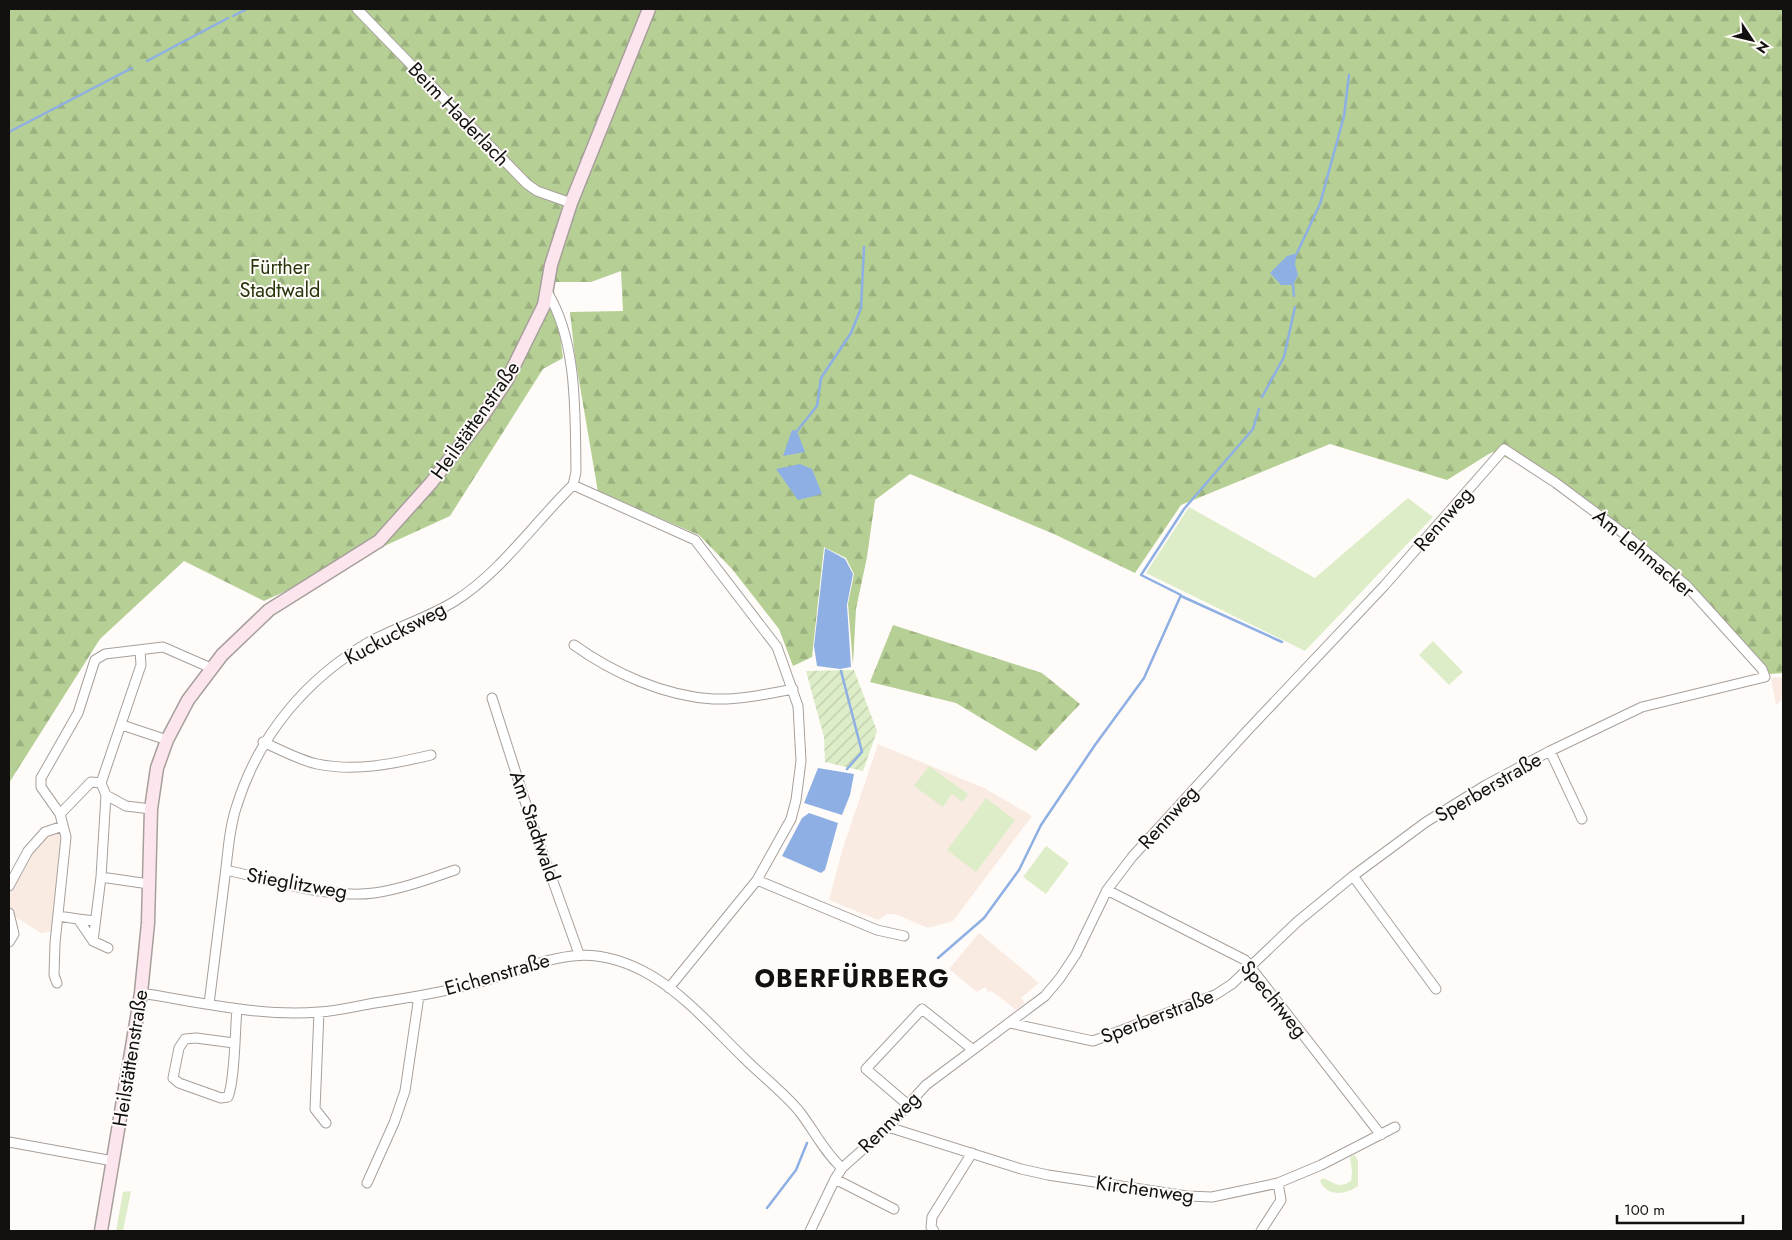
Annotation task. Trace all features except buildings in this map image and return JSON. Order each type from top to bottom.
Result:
[{"type":"street","name":"Beim Haderlach","points":[[357,9],[527,184],[537,191],[571,202]]},
{"type":"street","name":"Heilstättenstraße","points":[[101,1231],[141,993],[150,884],[151,809],[157,768],[167,740],[188,700],[211,668],[268,610],[379,541],[431,483],[480,420],[508,380],[534,330],[547,292],[550,265],[571,202],[650,9]]},
{"type":"street","points":[[547,292],[559,313],[573,381],[576,472],[573,485],[695,540],[777,647],[793,689],[801,734],[801,761],[796,800],[783,836],[757,880],[669,988]]},
{"type":"street","name":"Am Lehmacker","points":[[1504,449],[1624,534],[1687,586],[1762,669],[1765,677]]},
{"type":"street","name":"Rennweg","points":[[810,1231],[842,1168],[888,1127],[926,1085],[1045,996],[1076,954],[1107,890],[1132,857],[1247,731],[1384,586],[1504,449]]},
{"type":"street","name":"Kuckucksweg","points":[[209,1004],[236,807],[264,742],[305,691],[332,668],[370,642],[454,602],[474,586],[496,567],[573,485]]},
{"type":"street","points":[[574,645],[610,669],[653,686],[685,695],[712,699],[741,698],[793,689]]},
{"type":"street","points":[[57,983],[54,975],[66,837],[60,814],[41,786],[41,778],[78,713],[95,660],[105,654],[164,647],[211,668]]},
{"type":"street","points":[[93,941],[101,877],[106,795],[101,783],[142,665],[140,651]]},
{"type":"street","name":"Sperberstraße","points":[[1010,1023],[1093,1041],[1215,996],[1232,984],[1297,922],[1354,876],[1426,822],[1486,785],[1550,751],[1642,707],[1765,677]]},
{"type":"street","name":"Am Stadtwald","points":[[492,698],[531,820],[579,954]]},
{"type":"street","points":[[122,725],[167,740]]},
{"type":"street","points":[[264,742],[316,764],[348,768],[384,766],[431,755]]},
{"type":"street","name":"Sperberstraße","points":[[1550,751],[1582,819]]},
{"type":"street","points":[[60,814],[91,782],[101,783]]},
{"type":"street","points":[[106,795],[126,806],[151,809]]},
{"type":"street","points":[[9,886],[28,851],[44,832],[63,826]]},
{"type":"street","name":"Stieglitzweg","points":[[226,870],[331,893],[372,893],[412,884],[455,870]]},
{"type":"street","points":[[1354,876],[1436,989]]},
{"type":"street","points":[[101,877],[150,884]]},
{"type":"street","points":[[757,880],[877,930],[904,936]]},
{"type":"street","name":"Spechtweg","points":[[1107,890],[1236,954],[1250,967],[1380,1135]]},
{"type":"street","points":[[9,914],[14,934],[9,942]]},
{"type":"street","points":[[58,916],[95,921]]},
{"type":"street","points":[[78,919],[93,941],[108,948]]},
{"type":"street","name":"Eichenstraße","points":[[141,993],[281,1013],[319,1012],[419,996],[473,984],[547,959],[579,954],[605,958],[636,968],[669,988],[791,1102],[825,1150],[842,1168]]},
{"type":"street","points":[[367,1183],[394,1124],[405,1091],[419,996]]},
{"type":"street","points":[[234,1042],[196,1038],[185,1039],[179,1048],[172,1078],[179,1083],[221,1098],[228,1097],[234,1042],[237,1008]]},
{"type":"street","points":[[907,1104],[866,1069],[922,1009],[972,1049]]},
{"type":"street","points":[[319,1012],[315,1109],[326,1123]]},
{"type":"street","name":"Kirchenweg","points":[[888,1127],[1048,1175],[1212,1198],[1278,1183],[1320,1165],[1395,1127]]},
{"type":"street","points":[[9,1142],[113,1161]]},
{"type":"street","points":[[934,1231],[930,1227],[932,1217],[972,1153]]},
{"type":"street","points":[[835,1179],[894,1209]]},
{"type":"street","points":[[1261,1231],[1281,1200],[1278,1183]]},
{"type":"shaded area","points":[[1783,677],[1783,699],[1776,705],[1771,678]]},
{"type":"shaded area","points":[[878,744],[984,788],[1032,816],[953,921],[928,928],[895,914],[888,914],[878,920],[829,900],[842,851]]},
{"type":"shaded area","points":[[56,831],[63,837],[54,931],[41,933],[14,916],[9,904],[9,892],[42,836]]},
{"type":"shaded area","points":[[979,933],[1039,983],[1021,998],[1025,1003],[1016,1010],[992,991],[988,992],[986,987],[977,992],[949,969]]},
{"type":"green space","name":"Fürther Stadtwald","points":[[9,9],[1783,9],[1783,673],[1770,674],[1678,574],[1634,536],[1558,479],[1492,452],[1447,480],[1330,444],[1181,505],[1135,573],[1054,534],[910,474],[875,500],[867,557],[856,609],[853,665],[848,604],[854,574],[846,558],[824,547],[812,657],[793,666],[779,629],[732,569],[699,535],[598,492],[575,357],[570,312],[623,311],[621,271],[591,282],[553,282],[563,358],[543,369],[450,516],[264,601],[184,561],[100,639],[9,783]]},
{"type":"green space","points":[[1408,498],[1433,517],[1305,651],[1146,573],[1189,507],[1315,578]]},
{"type":"green space","points":[[893,625],[1042,673],[1080,704],[1036,751],[956,703],[870,682]]},
{"type":"green space","points":[[1433,641],[1463,672],[1449,685],[1419,655]]},
{"type":"green space","points":[[854,670],[877,731],[863,771],[825,762],[824,737],[806,671]]},
{"type":"green space","points":[[929,766],[968,794],[963,802],[952,794],[943,807],[914,786]]},
{"type":"green space","points":[[986,798],[1015,820],[976,872],[947,850]]},
{"type":"green space","points":[[1046,846],[1069,863],[1046,894],[1023,877]]},
{"type":"green space","points":[[1355,1155],[1358,1161],[1358,1186],[1343,1193],[1327,1190],[1320,1181],[1323,1178],[1340,1185],[1351,1181],[1350,1157]]},
{"type":"green space","points":[[131,1191],[123,1231],[116,1231],[123,1192]]},
{"type":"water","points":[[1297,253],[1295,264],[1298,275],[1293,285],[1281,285],[1270,273],[1287,256]]},
{"type":"water","points":[[792,430],[797,431],[805,452],[783,456]]},
{"type":"water","points":[[800,464],[812,469],[822,494],[798,500],[776,469]]},
{"type":"water","points":[[825,548],[845,559],[853,574],[847,605],[851,667],[840,669],[817,666],[814,646]]},
{"type":"water","points":[[818,768],[854,774],[850,795],[842,815],[804,803]]},
{"type":"water","points":[[809,813],[838,823],[825,870],[821,873],[782,856],[802,818]]},
{"type":"waterway","points":[[233,16],[247,9]]},
{"type":"waterway","points":[[147,61],[228,18]]},
{"type":"waterway","points":[[9,132],[132,68]]},
{"type":"waterway","points":[[1297,253],[1320,204],[1344,116],[1349,75]]},
{"type":"waterway","points":[[797,431],[817,406],[821,378],[851,333],[861,308],[864,247]]},
{"type":"waterway","points":[[1293,285],[1294,296]]},
{"type":"waterway","points":[[1262,397],[1284,357],[1295,307]]},
{"type":"waterway","points":[[938,958],[984,918],[1019,870],[1041,825],[1095,745],[1144,678],[1181,595],[1141,575],[1184,509],[1253,429],[1259,409]]},
{"type":"waterway","points":[[1181,596],[1282,642]]},
{"type":"waterway","points":[[841,671],[862,752],[847,769]]},
{"type":"waterway","points":[[767,1208],[796,1170],[807,1143]]},
{"type":"district","name":"OBERFÜRBERG","points":[[852,978]]}]
